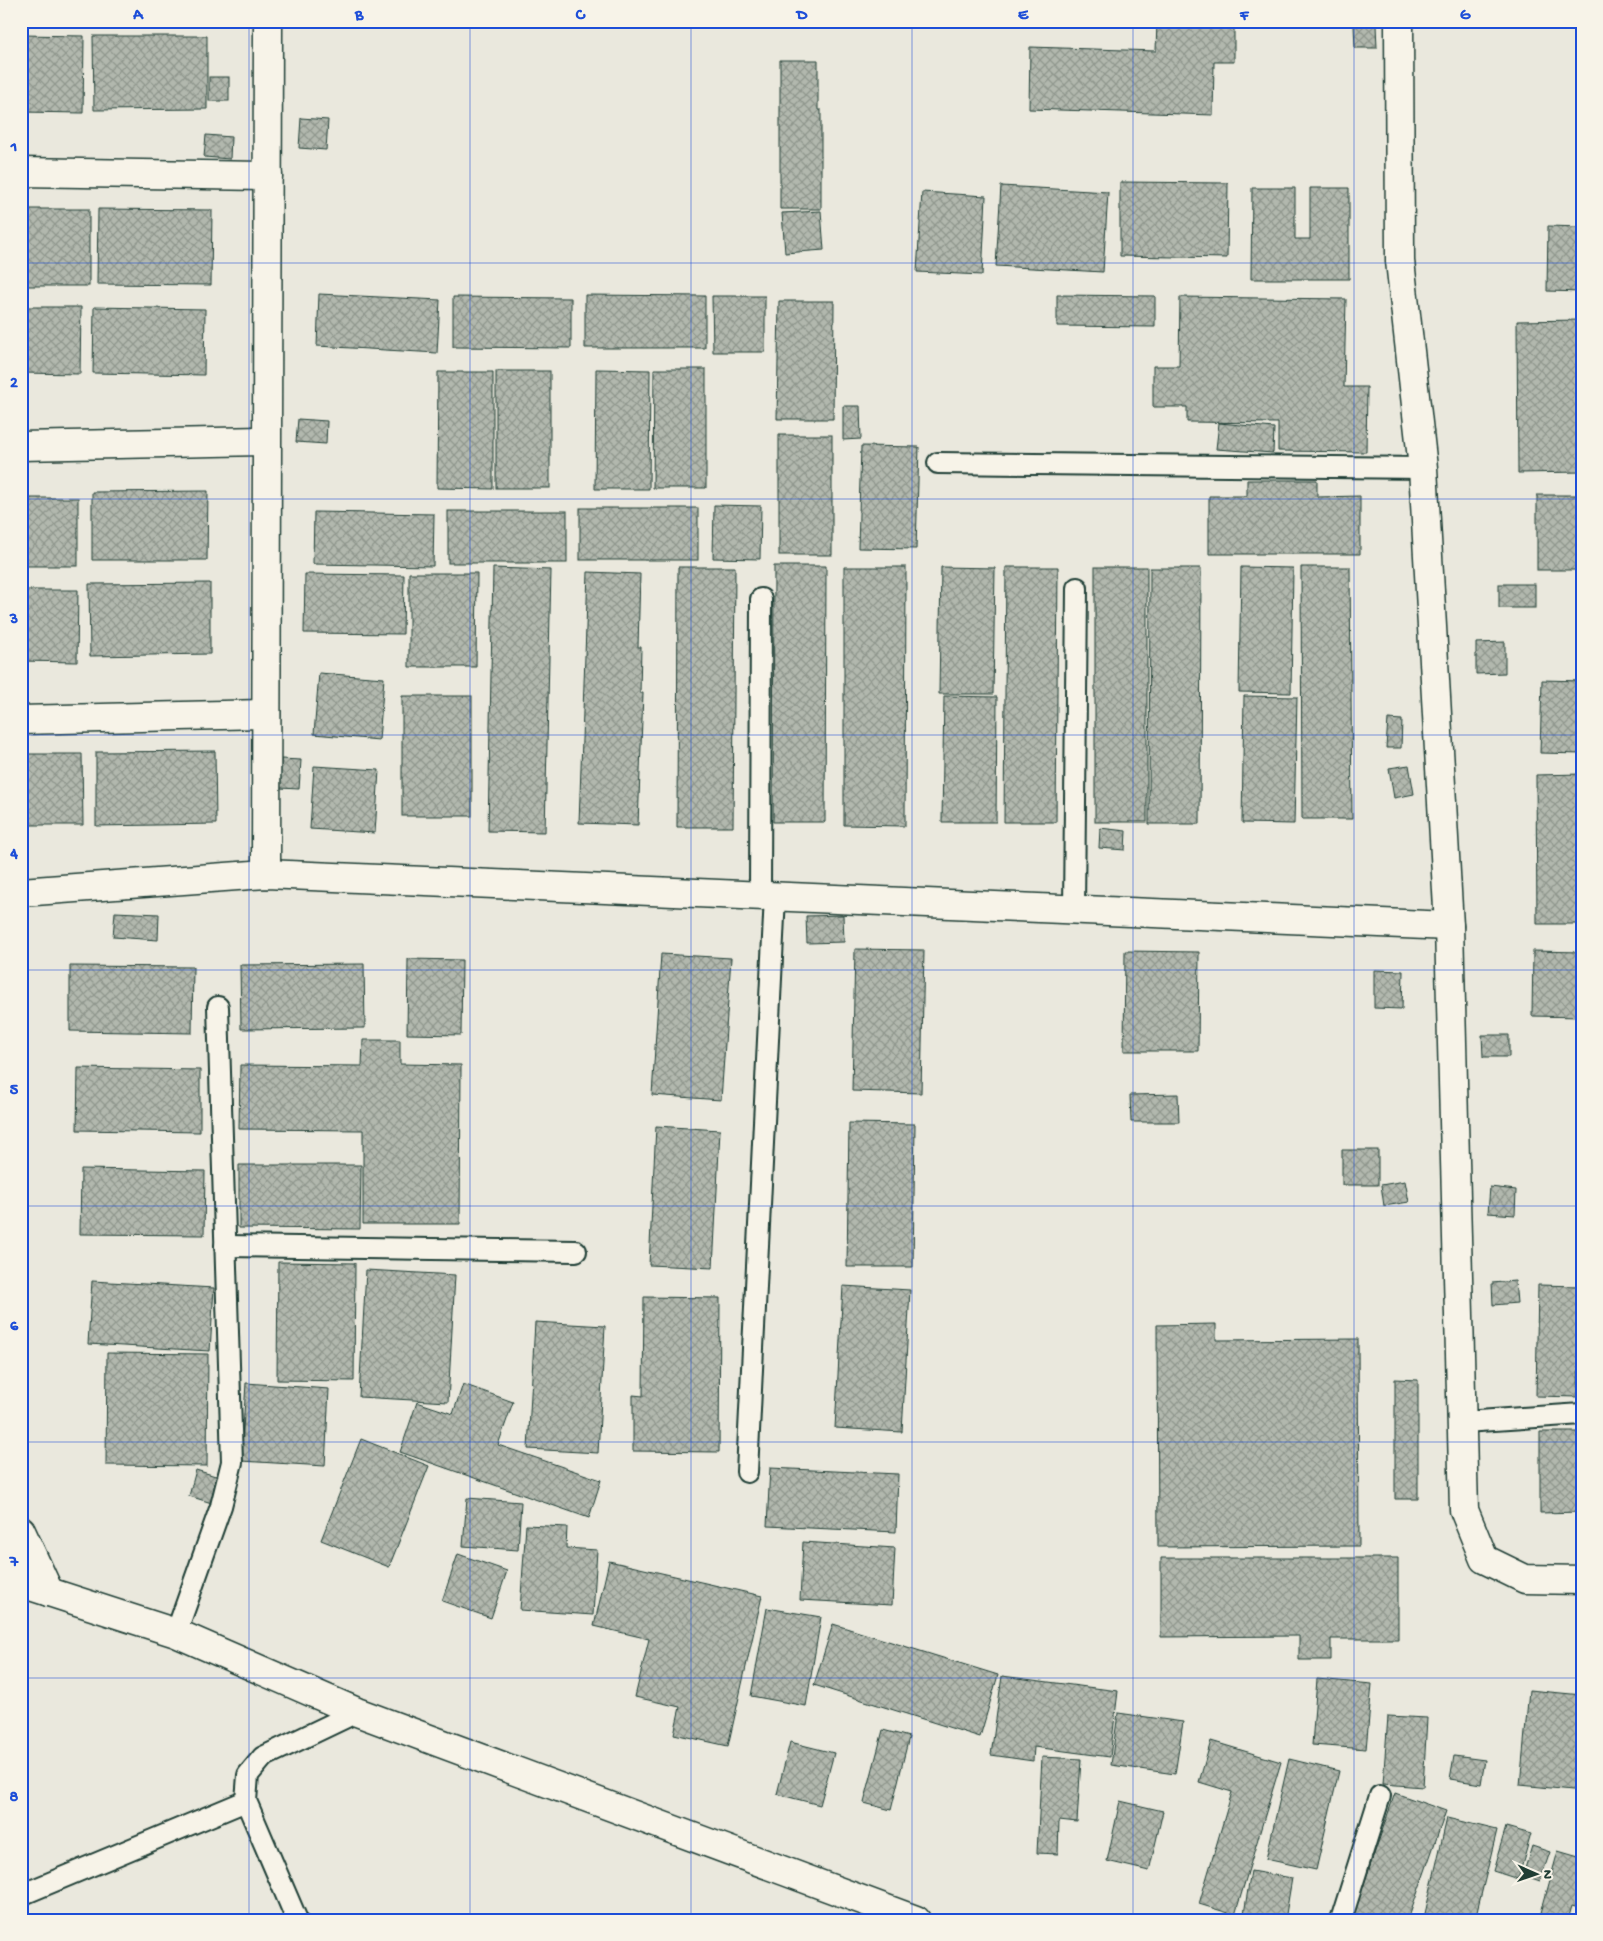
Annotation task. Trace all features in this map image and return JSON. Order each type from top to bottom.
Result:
[{"type":"street","points":[[266,874],[268,21]]},
{"type":"street","points":[[1399,21],[1400,261],[1423,468],[1449,926],[1464,1422],[1464,1510],[1484,1559],[1525,1579],[1582,1580]]},
{"type":"street","points":[[21,172],[268,176]]},
{"type":"street","points":[[21,446],[266,441]]},
{"type":"street","points":[[21,720],[266,714]]},
{"type":"street","points":[[21,892],[266,874],[1449,926]]},
{"type":"street","points":[[21,1531],[49,1592]]},
{"type":"street","points":[[21,1583],[176,1633],[357,1712],[916,1920]]},
{"type":"lane","points":[[938,463],[1423,468]]},
{"type":"lane","points":[[1074,910],[1077,588]]},
{"type":"lane","points":[[747,1472],[768,896],[761,599]]},
{"type":"lane","points":[[176,1633],[221,1506],[232,1462],[218,1007]]},
{"type":"lane","points":[[225,1246],[576,1251]]},
{"type":"lane","points":[[1464,1422],[1582,1414]]},
{"type":"lane","points":[[297,1920],[246,1801],[248,1775],[263,1757],[357,1712]]},
{"type":"lane","points":[[1340,1920],[1380,1796]]},
{"type":"lane","points":[[21,1894],[246,1801]]},
{"type":"building","points":[[1157,21],[1234,21],[1234,62],[1214,62],[1213,115],[1029,109],[1030,47],[1156,51]]},
{"type":"building","points":[[1376,25],[1377,48],[1355,48],[1354,26]]},
{"type":"building","points":[[21,35],[84,36],[83,113],[21,112]]},
{"type":"building","points":[[93,36],[207,36],[207,109],[94,110]]},
{"type":"building","points":[[780,60],[818,60],[818,110],[821,110],[821,209],[780,209]]},
{"type":"building","points":[[209,77],[229,77],[229,101],[209,101]]},
{"type":"building","points":[[301,118],[328,120],[326,150],[299,148]]},
{"type":"building","points":[[206,135],[231,137],[230,159],[204,157]]},
{"type":"building","points":[[1120,182],[1228,183],[1227,258],[1120,256]]},
{"type":"building","points":[[1001,186],[1108,192],[1103,272],[996,266]]},
{"type":"building","points":[[1252,188],[1295,188],[1295,239],[1310,239],[1310,188],[1349,188],[1349,279],[1251,279]]},
{"type":"building","points":[[922,192],[986,196],[982,275],[917,272]]},
{"type":"building","points":[[21,209],[89,209],[89,286],[21,286]]},
{"type":"building","points":[[98,209],[212,210],[211,285],[97,284]]},
{"type":"building","points":[[821,211],[824,250],[785,253],[782,213]]},
{"type":"building","points":[[1548,226],[1582,227],[1582,292],[1547,291]]},
{"type":"building","points":[[319,294],[440,300],[437,353],[317,346]]},
{"type":"building","points":[[585,295],[705,296],[705,348],[585,348]]},
{"type":"building","points":[[1057,295],[1155,296],[1155,327],[1057,326]]},
{"type":"building","points":[[712,296],[765,296],[765,352],[713,352]]},
{"type":"building","points":[[453,297],[571,298],[571,348],[453,347]]},
{"type":"building","points":[[1180,297],[1346,299],[1344,387],[1367,387],[1366,452],[1278,451],[1278,423],[1187,422],[1187,407],[1153,407],[1153,366],[1179,366]]},
{"type":"building","points":[[779,301],[834,301],[833,419],[777,419]]},
{"type":"building","points":[[21,307],[81,307],[80,374],[21,373]]},
{"type":"building","points":[[94,307],[205,309],[204,375],[93,373]]},
{"type":"building","points":[[1581,320],[1582,472],[1518,473],[1517,321]]},
{"type":"building","points":[[596,369],[650,370],[649,489],[595,489]]},
{"type":"building","points":[[654,369],[706,369],[706,488],[653,488]]},
{"type":"building","points":[[496,371],[550,371],[550,488],[496,488]]},
{"type":"building","points":[[438,372],[493,372],[493,489],[437,488]]},
{"type":"building","points":[[843,406],[860,406],[861,439],[843,440]]},
{"type":"building","points":[[298,419],[327,421],[326,444],[296,442]]},
{"type":"building","points":[[1219,423],[1274,428],[1273,453],[1216,449]]},
{"type":"building","points":[[779,435],[832,435],[832,555],[779,555]]},
{"type":"building","points":[[861,446],[919,447],[916,549],[858,548]]},
{"type":"building","points":[[1247,480],[1317,480],[1317,497],[1360,496],[1360,554],[1209,554],[1209,496],[1247,496]]},
{"type":"building","points":[[208,491],[207,560],[92,560],[92,492]]},
{"type":"building","points":[[1537,495],[1582,495],[1582,570],[1537,570]]},
{"type":"building","points":[[21,498],[78,498],[78,566],[21,566]]},
{"type":"building","points":[[714,505],[761,506],[760,559],[713,558]]},
{"type":"building","points":[[580,508],[698,508],[698,560],[580,560]]},
{"type":"building","points":[[448,511],[567,511],[567,563],[448,563]]},
{"type":"building","points":[[314,512],[434,514],[433,566],[313,564]]},
{"type":"building","points":[[774,566],[826,566],[825,822],[773,822]]},
{"type":"building","points":[[678,567],[735,567],[733,827],[677,827]]},
{"type":"building","points":[[844,567],[906,567],[905,826],[844,825]]},
{"type":"building","points":[[941,567],[995,568],[993,694],[939,694]]},
{"type":"building","points":[[1006,567],[1058,567],[1056,822],[1004,822]]},
{"type":"building","points":[[1095,567],[1147,567],[1147,822],[1095,822]]},
{"type":"building","points":[[1241,567],[1293,568],[1291,693],[1239,692]]},
{"type":"building","points":[[1301,567],[1350,567],[1352,819],[1302,819]]},
{"type":"building","points":[[493,568],[551,570],[545,832],[488,831]]},
{"type":"building","points":[[1150,568],[1201,568],[1200,824],[1149,824]]},
{"type":"building","points":[[588,572],[640,574],[638,647],[641,647],[640,693],[643,693],[638,825],[579,823]]},
{"type":"building","points":[[409,573],[477,573],[476,667],[409,667]]},
{"type":"building","points":[[305,574],[404,575],[403,634],[304,633]]},
{"type":"building","points":[[210,583],[210,654],[90,656],[89,584]]},
{"type":"building","points":[[1499,584],[1535,584],[1535,608],[1499,608]]},
{"type":"building","points":[[21,590],[78,590],[77,662],[21,661]]},
{"type":"building","points":[[1505,642],[1505,673],[1476,674],[1476,643]]},
{"type":"building","points":[[319,673],[384,678],[379,740],[314,734]]},
{"type":"building","points":[[1542,680],[1582,681],[1582,754],[1540,753]]},
{"type":"building","points":[[402,696],[472,696],[472,816],[402,816]]},
{"type":"building","points":[[944,696],[997,697],[996,822],[942,822]]},
{"type":"building","points":[[1244,696],[1297,697],[1294,824],[1242,823]]},
{"type":"building","points":[[1388,719],[1402,720],[1401,748],[1386,748]]},
{"type":"building","points":[[215,751],[216,824],[96,826],[96,752]]},
{"type":"building","points":[[21,754],[82,754],[83,825],[21,825]]},
{"type":"building","points":[[281,759],[301,760],[299,789],[280,788]]},
{"type":"building","points":[[1409,765],[1414,794],[1394,798],[1389,768]]},
{"type":"building","points":[[314,766],[379,770],[375,833],[310,829]]},
{"type":"building","points":[[1582,774],[1582,924],[1537,924],[1536,775]]},
{"type":"building","points":[[1100,828],[1126,831],[1125,850],[1099,848]]},
{"type":"building","points":[[115,912],[159,914],[158,940],[113,937]]},
{"type":"building","points":[[843,915],[844,942],[807,943],[806,916]]},
{"type":"building","points":[[855,949],[924,950],[921,1093],[852,1091]]},
{"type":"building","points":[[1125,951],[1199,952],[1198,1051],[1124,1051]]},
{"type":"building","points":[[1533,951],[1582,952],[1582,1017],[1532,1016]]},
{"type":"building","points":[[661,954],[731,958],[721,1100],[652,1095]]},
{"type":"building","points":[[408,959],[462,960],[461,1035],[407,1034]]},
{"type":"building","points":[[364,964],[365,1028],[241,1029],[240,965]]},
{"type":"building","points":[[70,966],[193,967],[192,1033],[70,1031]]},
{"type":"building","points":[[1374,970],[1403,971],[1402,1009],[1374,1008]]},
{"type":"building","points":[[1482,1035],[1509,1035],[1509,1057],[1483,1057]]},
{"type":"building","points":[[363,1040],[400,1040],[400,1064],[461,1065],[460,1224],[363,1224],[363,1130],[239,1129],[240,1065],[362,1066]]},
{"type":"building","points":[[78,1068],[200,1070],[200,1132],[77,1130]]},
{"type":"building","points":[[1178,1094],[1179,1122],[1131,1122],[1130,1095]]},
{"type":"building","points":[[849,1123],[915,1124],[913,1267],[847,1267]]},
{"type":"building","points":[[656,1126],[720,1130],[713,1268],[649,1265]]},
{"type":"building","points":[[1342,1150],[1378,1150],[1378,1185],[1342,1185]]},
{"type":"building","points":[[239,1165],[361,1165],[360,1229],[239,1228]]},
{"type":"building","points":[[81,1169],[205,1171],[204,1235],[80,1234]]},
{"type":"building","points":[[1405,1181],[1409,1202],[1384,1206],[1381,1185]]},
{"type":"building","points":[[1490,1187],[1516,1190],[1515,1215],[1488,1213]]},
{"type":"building","points":[[278,1262],[355,1263],[354,1381],[277,1380]]},
{"type":"building","points":[[366,1270],[455,1275],[448,1402],[359,1397]]},
{"type":"building","points":[[92,1281],[214,1288],[210,1351],[88,1344]]},
{"type":"building","points":[[1515,1281],[1517,1303],[1493,1305],[1492,1283]]},
{"type":"building","points":[[1538,1285],[1580,1286],[1578,1397],[1536,1396]]},
{"type":"building","points":[[843,1286],[910,1290],[902,1432],[835,1428]]},
{"type":"building","points":[[644,1297],[720,1298],[719,1452],[633,1451],[633,1395],[643,1396]]},
{"type":"building","points":[[535,1322],[605,1326],[598,1453],[528,1449]]},
{"type":"building","points":[[1216,1324],[1216,1340],[1358,1339],[1359,1546],[1158,1547],[1157,1325]]},
{"type":"building","points":[[107,1353],[208,1354],[207,1466],[106,1465]]},
{"type":"building","points":[[1395,1379],[1418,1380],[1418,1499],[1395,1499]]},
{"type":"building","points":[[246,1383],[329,1389],[325,1466],[241,1461]]},
{"type":"building","points":[[463,1384],[513,1402],[498,1445],[601,1480],[589,1518],[400,1452],[417,1402],[453,1414]]},
{"type":"building","points":[[1540,1432],[1582,1432],[1582,1512],[1540,1513]]},
{"type":"building","points":[[361,1439],[429,1466],[389,1567],[321,1540]]},
{"type":"building","points":[[770,1468],[898,1474],[896,1532],[767,1526]]},
{"type":"building","points":[[196,1470],[222,1478],[215,1504],[189,1496]]},
{"type":"building","points":[[467,1498],[521,1502],[518,1550],[463,1546]]},
{"type":"building","points":[[526,1525],[567,1527],[566,1548],[597,1550],[593,1615],[520,1610]]},
{"type":"building","points":[[803,1542],[895,1548],[892,1605],[800,1600]]},
{"type":"building","points":[[458,1554],[507,1571],[491,1618],[442,1601]]},
{"type":"building","points":[[1161,1558],[1398,1558],[1398,1639],[1331,1639],[1331,1660],[1299,1660],[1299,1636],[1161,1637]]},
{"type":"building","points":[[609,1561],[762,1596],[728,1746],[674,1734],[680,1707],[635,1697],[649,1639],[594,1626]]},
{"type":"building","points":[[767,1608],[821,1617],[806,1706],[751,1696]]},
{"type":"building","points":[[833,1624],[998,1675],[980,1737],[814,1685]]},
{"type":"building","points":[[1002,1676],[1118,1691],[1110,1757],[1034,1747],[1033,1761],[991,1755]]},
{"type":"building","points":[[1317,1679],[1372,1684],[1366,1749],[1312,1745]]},
{"type":"building","points":[[1529,1690],[1582,1695],[1582,1791],[1520,1785]]},
{"type":"building","points":[[1118,1713],[1183,1722],[1175,1774],[1111,1765]]},
{"type":"building","points":[[1388,1716],[1427,1718],[1423,1787],[1383,1784]]},
{"type":"building","points":[[883,1730],[909,1737],[891,1810],[864,1803]]},
{"type":"building","points":[[1211,1741],[1281,1762],[1235,1915],[1199,1904],[1232,1792],[1199,1782]]},
{"type":"building","points":[[790,1742],[834,1753],[820,1805],[777,1794]]},
{"type":"building","points":[[1454,1756],[1485,1760],[1481,1784],[1450,1779]]},
{"type":"building","points":[[1042,1757],[1081,1759],[1077,1822],[1059,1820],[1058,1854],[1037,1853]]},
{"type":"building","points":[[1289,1759],[1339,1771],[1316,1870],[1266,1859]]},
{"type":"building","points":[[1395,1793],[1446,1811],[1408,1920],[1363,1920],[1353,1916]]},
{"type":"building","points":[[1120,1801],[1163,1811],[1149,1871],[1107,1861]]},
{"type":"building","points":[[1447,1818],[1497,1830],[1475,1920],[1424,1918]]},
{"type":"building","points":[[1506,1827],[1531,1834],[1518,1879],[1493,1871]]},
{"type":"building","points":[[1532,1846],[1550,1852],[1540,1881],[1523,1875]]},
{"type":"building","points":[[1558,1851],[1582,1858],[1582,1909],[1572,1906],[1568,1920],[1539,1920]]},
{"type":"building","points":[[1251,1871],[1292,1878],[1285,1920],[1243,1920]]}]
